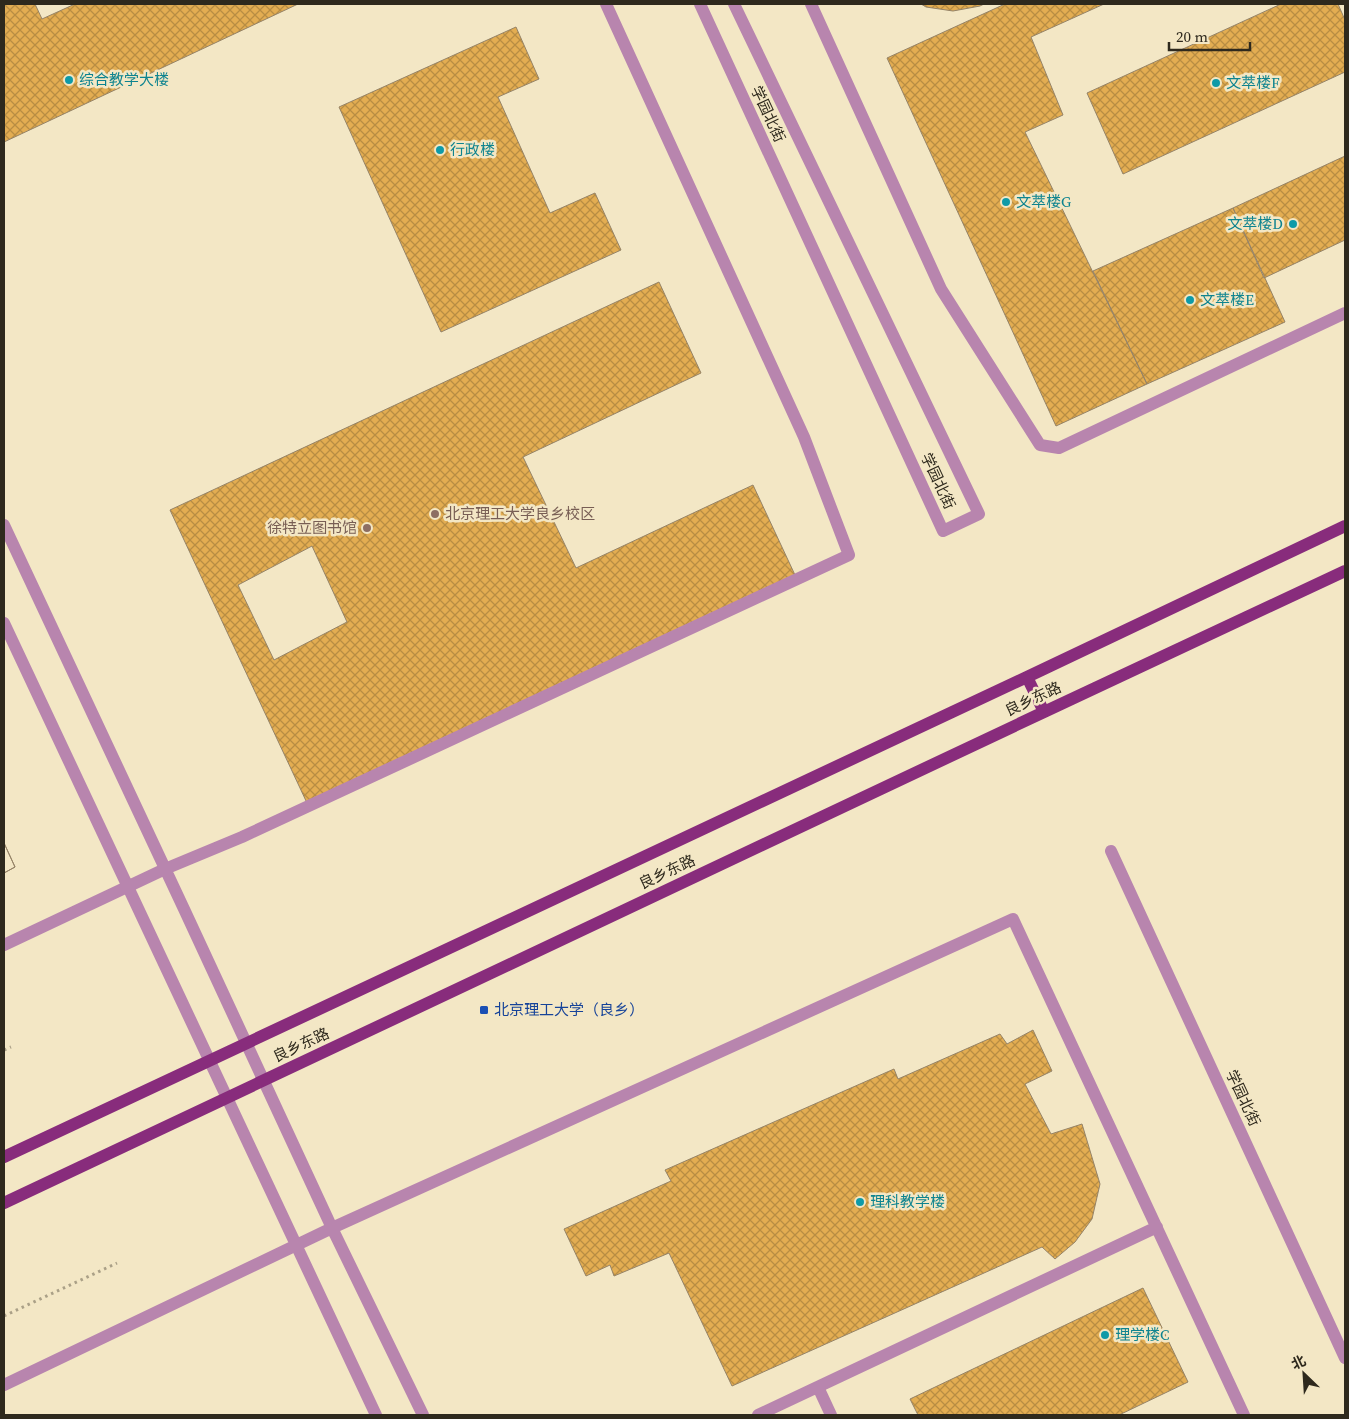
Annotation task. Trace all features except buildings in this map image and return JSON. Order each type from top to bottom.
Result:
[{"type":"main road","name":"良乡东路","points":[[4,1157],[1345,526]]},
{"type":"main road","name":"良乡东路","points":[[4,1203],[1345,572]]},
{"type":"main road","points":[[1027,677],[1044,712]]},
{"type":"street","points":[[4,946],[128,886],[251,833],[849,555],[804,437],[606,4]]},
{"type":"street","name":"学园北街","points":[[700,4],[943,531],[979,514],[734,4]]},
{"type":"street","points":[[810,4],[942,289],[1040,445],[1059,448],[1345,313]]},
{"type":"street","points":[[4,525],[332,1228],[423,1415]]},
{"type":"street","points":[[4,624],[376,1415]]},
{"type":"street","name":"学园北街","points":[[1111,851],[1345,1358]]},
{"type":"street","points":[[4,1385],[332,1228],[1013,919],[1244,1415]]},
{"type":"street","points":[[758,1415],[1157,1228]]},
{"type":"street","points":[[818,1387],[831,1415]]},
{"type":"path","points":[[4,1050],[11,1047]]},
{"type":"path","points":[[4,1316],[117,1263]]},
{"type":"place","name":"综合教学大楼","points":[[69,80]]},
{"type":"place","name":"文萃楼F","points":[[1216,83]]},
{"type":"place","name":"行政楼","points":[[440,150]]},
{"type":"place","name":"文萃楼G","points":[[1006,202]]},
{"type":"place","name":"文萃楼D","points":[[1293,224]]},
{"type":"place","name":"文萃楼E","points":[[1190,300]]},
{"type":"place","name":"北京理工大学良乡校区","points":[[435,514]]},
{"type":"place","name":"徐特立图书馆","points":[[367,528]]},
{"type":"place","name":"北京理工大学（良乡）","points":[[484,1010]]},
{"type":"place","name":"理科教学楼","points":[[860,1202]]},
{"type":"place","name":"理学楼C","points":[[1105,1335]]}]
